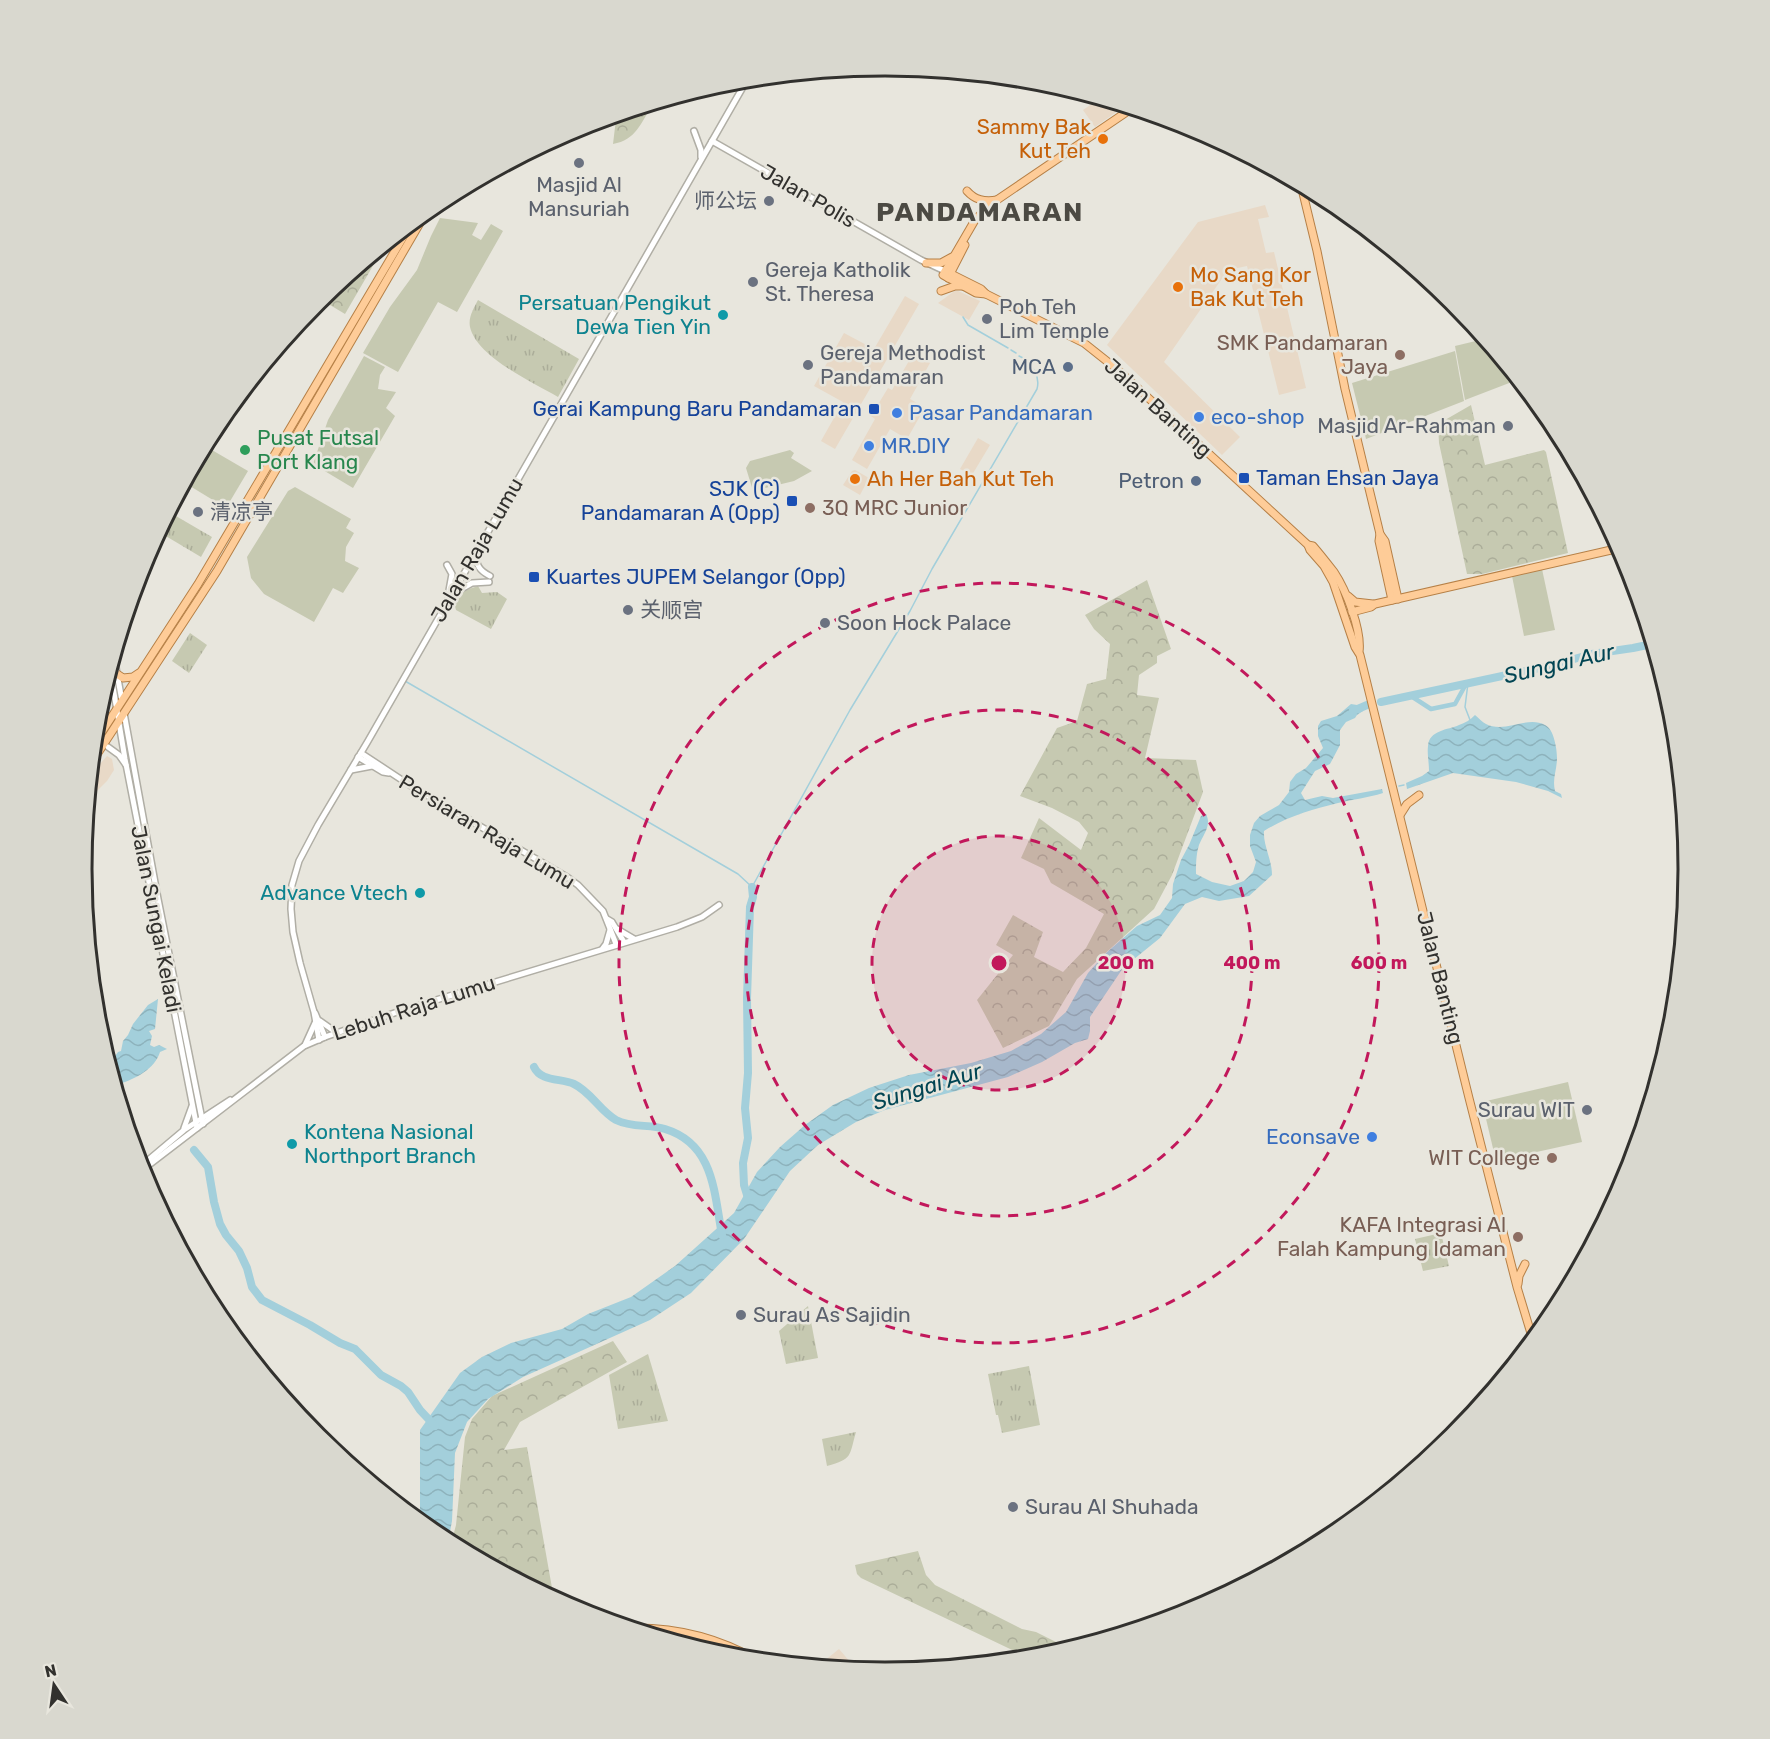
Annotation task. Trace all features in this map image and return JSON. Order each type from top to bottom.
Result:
[{"type":"main road","points":[[947,274],[964,249],[965,240],[975,220],[983,211],[1123,114]]},
{"type":"main road","points":[[967,190],[973,197],[980,200],[998,200]]},
{"type":"main road","points":[[1304,196],[1345,389],[1380,534],[1385,541],[1395,599]]},
{"type":"main road","points":[[104,731],[141,687],[218,571],[416,230]]},
{"type":"main road","points":[[102,747],[119,721],[122,702],[187,602],[270,466],[402,240]]},
{"type":"main road","points":[[386,254],[399,245]]},
{"type":"main road","points":[[926,263],[942,263],[958,255]]},
{"type":"main road","points":[[941,291],[966,284],[960,271],[958,255]]},
{"type":"main road","name":"Jalan Banting","points":[[947,274],[981,289],[986,294],[1092,348],[1308,545],[1313,546],[1324,558],[1340,588]]},
{"type":"main road","points":[[1349,612],[1395,599],[1611,550]]},
{"type":"main road","points":[[1340,588],[1355,602],[1372,605]]},
{"type":"main road","points":[[1340,588],[1349,612]]},
{"type":"main road","points":[[1340,588],[1349,612]]},
{"type":"main road","points":[[1353,628],[1358,615],[1372,605]]},
{"type":"main road","name":"Jalan Banting","points":[[1349,612],[1355,647],[1359,652],[1517,1287],[1530,1330]]},
{"type":"main road","points":[[117,674],[123,678],[133,677],[141,672]]},
{"type":"main road","points":[[141,687],[154,680]]},
{"type":"main road","points":[[1400,815],[1407,804],[1419,795]]},
{"type":"main road","points":[[1509,1255],[1526,1264],[1519,1276],[1517,1287]]},
{"type":"main road","points":[[662,1629],[673,1630],[733,1648]]},
{"type":"street","name":"Jalan Raja Lumu","points":[[317,1022],[293,932],[292,885],[299,861],[741,90]]},
{"type":"street","points":[[694,131],[701,150],[700,162]]},
{"type":"street","name":"Jalan Polis","points":[[712,141],[947,274]]},
{"type":"street","points":[[447,601],[468,585],[489,579],[477,564],[478,549]]},
{"type":"street","points":[[447,565],[452,579],[447,601]]},
{"type":"street","points":[[117,674],[122,702]]},
{"type":"street","name":"Jalan Sungai Keladi","points":[[114,685],[203,1121]]},
{"type":"street","name":"Jalan Sungai Keladi","points":[[119,721],[196,1125]]},
{"type":"street","points":[[351,770],[373,763],[368,747],[369,741]]},
{"type":"street","points":[[108,747],[119,755],[127,766]]},
{"type":"street","name":"Persiaran Raja Lumu","points":[[360,755],[383,772],[389,773],[567,877],[600,907],[607,919],[612,922],[613,929]]},
{"type":"street","name":"Lebuh Raja Lumu","points":[[196,1125],[304,1046],[325,1037],[403,1010],[696,920],[719,906]]},
{"type":"street","points":[[613,929],[634,939]]},
{"type":"street","points":[[613,929],[624,942]]},
{"type":"street","points":[[613,929],[616,944]]},
{"type":"street","points":[[602,949],[613,929]]},
{"type":"street","points":[[317,1022],[337,1033]]},
{"type":"street","points":[[317,1022],[325,1037]]},
{"type":"street","points":[[317,1022],[319,1040]]},
{"type":"street","points":[[304,1046],[317,1022]]},
{"type":"street","points":[[184,1130],[192,1105]]},
{"type":"street","points":[[148,1162],[184,1130],[196,1125]]},
{"type":"street","points":[[148,1163],[196,1125]]},
{"type":"shaded area","points":[[1091,104],[1116,112],[1095,127],[1083,110]]},
{"type":"shaded area","points":[[1265,205],[1269,217],[1258,219],[1266,253],[1274,252],[1306,388],[1279,395],[1247,266],[1228,270],[1164,362],[1240,437],[1222,455],[1107,345],[1198,222]]},
{"type":"shaded area","points":[[956,290],[980,301],[969,320],[938,303]]},
{"type":"shaded area","points":[[905,296],[919,304],[835,449],[821,441],[843,402],[814,386],[844,333],[874,349]]},
{"type":"shaded area","points":[[913,354],[930,363],[910,399],[924,409],[907,439],[890,429],[867,469],[852,460],[875,419],[871,416],[888,388],[892,390]]},
{"type":"shaded area","points":[[978,438],[990,445],[972,475],[960,469]]},
{"type":"shaded area","points":[[855,470],[869,478],[860,495],[843,485]]},
{"type":"shaded area","points":[[107,756],[112,759],[114,770],[97,791],[99,766]]},
{"type":"shaded area","points":[[839,1649],[850,1661],[833,1661],[825,1660]]},
{"type":"green space","points":[[647,114],[633,135],[613,144],[615,124]]},
{"type":"green space","points":[[440,218],[478,223],[472,235],[481,240],[491,224],[503,231],[457,312],[438,302],[398,372],[363,353],[390,307],[417,270]]},
{"type":"green space","points":[[375,262],[345,314],[329,304]]},
{"type":"green space","points":[[478,300],[579,359],[558,397],[507,368],[483,348],[470,327],[472,313]]},
{"type":"green space","points":[[1476,341],[1510,383],[1465,400],[1455,346]]},
{"type":"green space","points":[[1455,351],[1464,401],[1366,439],[1352,383]]},
{"type":"green space","points":[[364,356],[385,367],[380,375],[378,389],[396,392],[386,408],[395,416],[353,488],[313,464],[328,420]]},
{"type":"green space","points":[[1471,405],[1485,465],[1544,450],[1546,452],[1568,553],[1482,574],[1467,574],[1439,443],[1438,424]]},
{"type":"green space","points":[[212,450],[248,471],[226,508],[191,487]]},
{"type":"green space","points":[[790,450],[794,453],[791,458],[812,471],[794,481],[753,491],[746,468],[750,461]]},
{"type":"green space","points":[[295,487],[351,519],[346,528],[354,533],[346,547],[345,561],[359,568],[343,593],[333,588],[314,622],[264,594],[251,578],[247,557],[288,491]]},
{"type":"green space","points":[[176,516],[212,537],[201,557],[166,536]]},
{"type":"green space","points":[[1542,569],[1555,630],[1524,636],[1512,576]]},
{"type":"green space","points":[[1147,580],[1171,649],[1157,656],[1157,663],[1139,675],[1137,695],[1159,698],[1145,758],[1196,760],[1203,792],[1172,875],[1154,909],[1077,979],[1049,1026],[1003,1048],[977,1000],[1013,955],[996,945],[1013,915],[1043,932],[1034,957],[1063,972],[1086,948],[1104,914],[1051,883],[1044,869],[1021,858],[1039,818],[1081,850],[1088,833],[1079,822],[1052,808],[1020,796],[1057,728],[1077,721],[1087,684],[1106,679],[1110,644],[1094,629],[1085,615]]},
{"type":"green space","points":[[478,586],[482,593],[497,592],[507,599],[491,629],[456,610],[454,602],[463,591]]},
{"type":"green space","points":[[190,633],[207,645],[189,673],[172,661]]},
{"type":"green space","points":[[1568,1082],[1582,1142],[1496,1161],[1482,1102]]},
{"type":"green space","points":[[1441,1233],[1449,1266],[1423,1271],[1415,1239]]},
{"type":"green space","points":[[808,1306],[818,1358],[786,1364],[779,1331]]},
{"type":"green space","points":[[613,1341],[627,1362],[520,1422],[504,1450],[527,1447],[552,1589],[488,1556],[453,1535],[465,1437],[472,1419],[492,1396]]},
{"type":"green space","points":[[648,1354],[668,1421],[618,1429],[609,1375]]},
{"type":"green space","points":[[1029,1366],[1040,1425],[1002,1433],[988,1374]]},
{"type":"green space","points":[[856,1432],[849,1455],[842,1461],[827,1466],[822,1439]]},
{"type":"green space","points":[[918,1551],[926,1575],[935,1585],[1022,1629],[1036,1632],[1058,1643],[1015,1651],[861,1578],[857,1574],[855,1565]]},
{"type":"water","points":[[1351,704],[1363,706],[1363,711],[1346,722],[1340,730],[1340,745],[1330,764],[1315,771],[1301,793],[1305,800],[1322,796],[1333,798],[1382,789],[1383,793],[1309,811],[1264,831],[1272,875],[1249,896],[1219,901],[1202,897],[1185,904],[1160,938],[1123,968],[1090,1017],[1088,1039],[1075,1043],[1042,1062],[1008,1077],[885,1110],[856,1122],[818,1145],[790,1171],[744,1239],[691,1293],[650,1320],[523,1377],[488,1399],[467,1422],[455,1453],[450,1533],[420,1512],[420,1430],[460,1373],[482,1357],[511,1343],[562,1329],[588,1314],[631,1297],[675,1266],[734,1213],[757,1172],[780,1147],[833,1105],[869,1088],[909,1075],[971,1063],[1011,1051],[1041,1034],[1066,1012],[1088,973],[1106,953],[1137,926],[1160,915],[1172,898],[1173,884],[1181,860],[1201,816],[1206,814],[1208,822],[1198,849],[1196,874],[1212,882],[1230,886],[1244,881],[1253,872],[1256,862],[1250,846],[1250,835],[1254,823],[1260,816],[1279,805],[1289,792],[1290,782],[1296,774],[1306,768],[1323,748],[1318,736],[1318,726],[1321,721],[1337,716]]},
{"type":"water","points":[[1475,715],[1493,727],[1538,722],[1548,727],[1553,735],[1556,750],[1555,791],[1561,794],[1562,798],[1548,791],[1516,782],[1453,773],[1407,789],[1406,783],[1429,771],[1428,749],[1432,737]]},
{"type":"water","points":[[158,999],[155,1029],[149,1031],[152,1036],[150,1045],[154,1047],[159,1045],[167,1049],[160,1052],[154,1063],[144,1073],[121,1083],[115,1057],[121,1051],[123,1041],[133,1024],[148,1005]]},
{"type":"waterway","points":[[963,317],[968,325],[1008,348]]},
{"type":"waterway","points":[[1011,350],[1016,353]]},
{"type":"waterway","points":[[1019,356],[1025,359]]},
{"type":"waterway","points":[[405,681],[738,874],[752,887],[850,710],[910,611],[1037,389],[1036,374],[1027,361]]},
{"type":"waterway","name":"Sungai Aur","points":[[1381,702],[1549,666],[1592,654],[1645,645]]},
{"type":"waterway","points":[[1468,683],[1465,707],[1470,720]]},
{"type":"waterway","name":"Sungai Aur","points":[[1411,696],[1431,709],[1455,704],[1466,684]]},
{"type":"waterway","name":"Sungai Aur","points":[[1353,711],[1367,705]]},
{"type":"waterway","points":[[1399,786],[1404,785]]},
{"type":"waterway","points":[[748,1198],[744,1185],[743,1163],[748,1138],[745,1108],[748,1073],[747,998],[752,887]]},
{"type":"waterway","points":[[534,1067],[541,1075],[580,1087],[616,1120],[665,1129],[681,1136],[693,1146],[709,1171],[722,1235]]},
{"type":"waterway","points":[[194,1150],[208,1167],[220,1224],[239,1251],[252,1287],[262,1300],[355,1349],[381,1375],[408,1392],[435,1426]]},
{"type":"place","name":"Sammy Bak Kut Teh","points":[[1103,139]]},
{"type":"place","name":"Masjid Al Mansuriah","points":[[579,163]]},
{"type":"place","name":"师公坛","points":[[769,201]]},
{"type":"place","name":"Gereja Katholik St. Theresa","points":[[753,282]]},
{"type":"place","name":"Mo Sang Kor Bak Kut Teh","points":[[1178,287]]},
{"type":"place","name":"Persatuan Pengikut Dewa Tien Yin","points":[[723,315]]},
{"type":"place","name":"Poh Teh Lim Temple","points":[[987,319]]},
{"type":"place","name":"SMK Pandamaran Jaya","points":[[1400,355]]},
{"type":"place","name":"Gereja Methodist Pandamaran","points":[[808,365]]},
{"type":"place","name":"MCA","points":[[1068,367]]},
{"type":"place","name":"Gerai Kampung Baru Pandamaran","points":[[874,409]]},
{"type":"place","name":"Pasar Pandamaran","points":[[897,413]]},
{"type":"place","name":"eco-shop","points":[[1199,417]]},
{"type":"place","name":"Masjid Ar-Rahman","points":[[1508,426]]},
{"type":"place","name":"MR.DIY","points":[[869,446]]},
{"type":"place","name":"Pusat Futsal Port Klang","points":[[245,450]]},
{"type":"place","name":"Taman Ehsan Jaya","points":[[1244,478]]},
{"type":"place","name":"Ah Her Bah Kut Teh","points":[[855,479]]},
{"type":"place","name":"Petron","points":[[1196,481]]},
{"type":"place","name":"SJK (C) Pandamaran A (Opp)","points":[[792,501]]},
{"type":"place","name":"3Q MRC Junior","points":[[810,508]]},
{"type":"place","name":"清凉亭","points":[[198,512]]},
{"type":"place","name":"Kuartes JUPEM Selangor (Opp)","points":[[534,577]]},
{"type":"place","name":"关顺宫","points":[[628,610]]},
{"type":"place","name":"Soon Hock Palace","points":[[825,623]]},
{"type":"place","name":"Advance Vtech","points":[[420,893]]},
{"type":"place","name":"Surau WIT","points":[[1587,1110]]},
{"type":"place","name":"Econsave","points":[[1372,1137]]},
{"type":"place","name":"Kontena Nasional Northport Branch","points":[[292,1144]]},
{"type":"place","name":"WIT College","points":[[1552,1158]]},
{"type":"place","name":"KAFA Integrasi Al Falah Kampung Idaman","points":[[1518,1237]]},
{"type":"place","name":"Surau As Sajidin","points":[[741,1315]]},
{"type":"place","name":"Surau Al Shuhada","points":[[1013,1507]]},
{"type":"district","name":"PANDAMARAN","points":[[980,212]]}]
